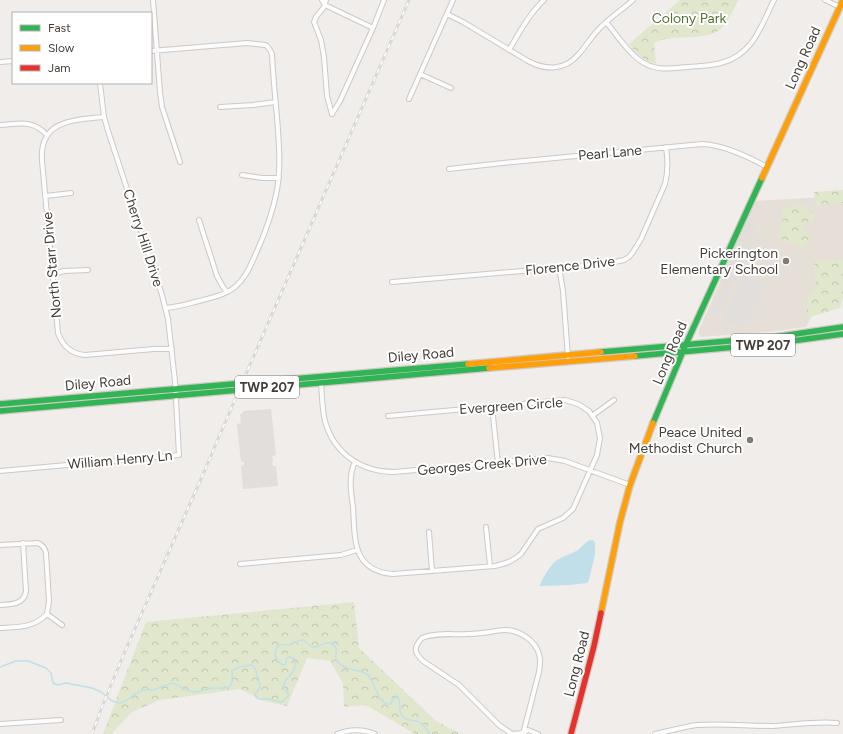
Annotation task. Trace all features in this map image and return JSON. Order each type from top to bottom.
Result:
[{"type":"main road","name":"Long Road","points":[[571,734],[594,646],[620,522],[630,485],[651,428],[686,344],[843,0]]},
{"type":"main road","name":"Diley Road","points":[[0,404],[784,336],[843,327]]},
{"type":"main road","name":"Diley Road","points":[[0,411],[321,382],[683,352],[786,342],[843,334]]},
{"type":"street","points":[[153,0],[156,50],[162,107],[180,162]]},
{"type":"street","points":[[322,0],[373,28]]},
{"type":"street","points":[[325,2],[324,7],[314,22],[321,40],[327,96],[332,114],[340,101],[384,0]]},
{"type":"street","points":[[409,99],[453,0]]},
{"type":"street","points":[[509,50],[535,10],[544,0]]},
{"type":"street","points":[[447,14],[528,61],[539,66],[551,68],[564,65],[577,56],[593,35],[606,22],[633,0]]},
{"type":"street","points":[[606,22],[637,58],[651,67],[669,69],[719,63],[731,59],[749,46],[760,31],[774,0]]},
{"type":"street","points":[[825,0],[840,6]]},
{"type":"street","points":[[152,50],[247,43],[267,46],[272,54],[280,156],[277,189],[272,213],[248,271],[237,286],[215,297],[185,305],[166,308]]},
{"type":"street","points":[[0,62],[12,61]]},
{"type":"street","points":[[420,74],[451,88]]},
{"type":"street","name":"Cherry Hill Drive","points":[[100,84],[104,117],[166,308],[172,349],[175,395]]},
{"type":"street","points":[[220,107],[258,105],[276,102]]},
{"type":"street","points":[[0,125],[26,123],[38,127],[47,135],[53,129],[75,120],[104,117]]},
{"type":"street","name":"North Starr Drive","points":[[47,135],[43,143],[42,155],[58,334],[64,345],[70,350],[85,355],[154,349],[172,349]]},
{"type":"street","name":"Pearl Lane","points":[[449,169],[503,162],[702,144],[715,145],[730,150],[766,167]]},
{"type":"street","name":"Florence Drive","points":[[392,282],[559,268],[618,262],[624,260],[629,257],[641,239],[664,184],[668,166],[666,147]]},
{"type":"street","points":[[242,174],[262,178],[278,178]]},
{"type":"street","points":[[46,196],[71,193]]},
{"type":"street","points":[[199,220],[217,276],[227,292]]},
{"type":"street","points":[[559,268],[568,361]]},
{"type":"street","points":[[52,274],[64,271],[88,270]]},
{"type":"street","points":[[320,376],[325,421],[330,435],[349,458],[355,462]]},
{"type":"street","name":"William Henry Ln","points":[[0,471],[179,455],[175,395]]},
{"type":"street","name":"Evergreen Circle","points":[[355,462],[352,470],[351,482],[355,538],[357,550],[360,556],[369,566],[386,574],[393,574],[490,566],[510,562],[521,554],[538,529],[563,518],[573,509],[597,455],[600,438],[597,423],[589,411],[578,404],[566,400],[388,416]]},
{"type":"street","points":[[592,416],[614,400]]},
{"type":"street","points":[[492,407],[498,463]]},
{"type":"street","name":"Georges Creek Drive","points":[[355,462],[370,469],[386,472],[548,458],[566,461],[630,485]]},
{"type":"street","points":[[486,527],[490,566]]},
{"type":"street","points":[[429,532],[432,571]]},
{"type":"street","points":[[0,545],[38,542],[41,544],[45,550],[49,601],[47,614],[44,618],[30,625],[0,628]]},
{"type":"street","points":[[0,605],[18,603],[26,595],[23,543]]},
{"type":"street","points":[[240,564],[341,555],[357,550]]},
{"type":"street","points":[[47,614],[62,625]]},
{"type":"street","points":[[523,733],[539,672],[539,653],[536,646],[519,632],[513,630],[470,634],[440,634],[425,636],[418,642],[416,646],[418,656],[459,685],[499,725],[512,734],[523,733],[528,730],[538,734]]},
{"type":"street","points":[[0,724],[61,720]]},
{"type":"street","points":[[655,734],[680,728],[705,725],[774,726],[818,722],[837,723]]},
{"type":"street","points":[[337,734],[360,730],[375,734]]},
{"type":"shaded area","name":"Pickerington Elementary School","points":[[843,196],[843,272],[817,306],[806,327],[767,332],[700,337],[699,330],[755,201]]},
{"type":"shaded area","points":[[749,219],[751,219],[755,224],[755,235],[719,315],[708,310],[711,304],[714,305],[716,303],[723,288],[722,284],[720,284],[723,277],[726,278],[728,276],[726,273]]},
{"type":"shaded area","points":[[744,274],[766,284],[748,321],[741,328],[723,319]]},
{"type":"shaded area","points":[[271,409],[276,455],[272,456],[272,463],[273,466],[276,466],[278,486],[243,489],[241,466],[244,465],[244,462],[241,462],[237,424],[241,423],[240,415],[244,411]]},
{"type":"green space","name":"Colony Park","points":[[680,0],[739,0],[727,21],[718,31],[703,36],[669,38],[661,40],[654,43],[656,64],[644,59],[629,44]]},
{"type":"green space","points":[[843,190],[843,203],[815,205],[814,192]]},
{"type":"green space","points":[[804,205],[809,213],[814,212],[812,223],[807,223],[804,225],[810,236],[805,247],[802,248],[776,237],[784,217],[781,215],[784,208]]},
{"type":"green space","points":[[843,260],[843,298],[840,308],[807,318],[807,297],[816,288],[814,262]]},
{"type":"green space","points":[[354,602],[359,648],[436,721],[461,734],[415,734],[366,705],[344,707],[343,683],[330,661],[307,658],[287,706],[264,701],[240,689],[160,700],[132,712],[111,734],[103,734],[146,622]]},
{"type":"water","points":[[590,540],[593,540],[595,543],[595,554],[587,583],[540,586],[547,572],[557,560],[578,550]]},
{"type":"waterway","points":[[0,667],[16,661],[28,661],[46,668],[51,673],[53,683],[58,685],[66,683],[92,688],[101,692],[112,701],[120,703],[144,690],[153,690],[173,683],[194,692],[209,688],[225,688],[230,686],[232,683],[232,671],[234,669],[252,665],[255,668],[260,685],[260,688],[255,694],[256,697],[260,700],[268,699],[282,702],[289,695],[284,686],[286,680],[295,668],[295,664],[294,659],[290,657],[287,658],[284,665],[281,664],[277,660],[275,654],[276,648],[278,646],[289,645],[300,640],[303,640],[313,647],[330,643],[336,648],[336,659],[340,664],[368,675],[380,698],[387,704],[391,704],[393,698],[398,698],[402,716],[406,719],[421,723],[430,734]]},
{"type":"railway","points":[[92,734],[123,656],[409,0]]},
{"type":"traffic: fast","points":[[653,423],[686,344],[762,178]]},
{"type":"traffic: fast","points":[[601,352],[775,337],[843,327]]},
{"type":"traffic: fast","points":[[635,356],[770,344],[843,334]]},
{"type":"traffic: fast","points":[[0,404],[468,364]]},
{"type":"traffic: fast","points":[[0,411],[489,368]]},
{"type":"traffic: slow","points":[[762,178],[843,0]]},
{"type":"traffic: slow","points":[[468,364],[601,352]]},
{"type":"traffic: slow","points":[[489,368],[635,356]]},
{"type":"traffic: slow","points":[[601,613],[620,522],[630,485],[653,423]]},
{"type":"traffic: jam","points":[[571,734],[601,613]]},
{"type":"place","name":"Pickerington Elementary School","points":[[786,261]]},
{"type":"place","name":"Peace United Methodist Church","points":[[750,440]]}]
